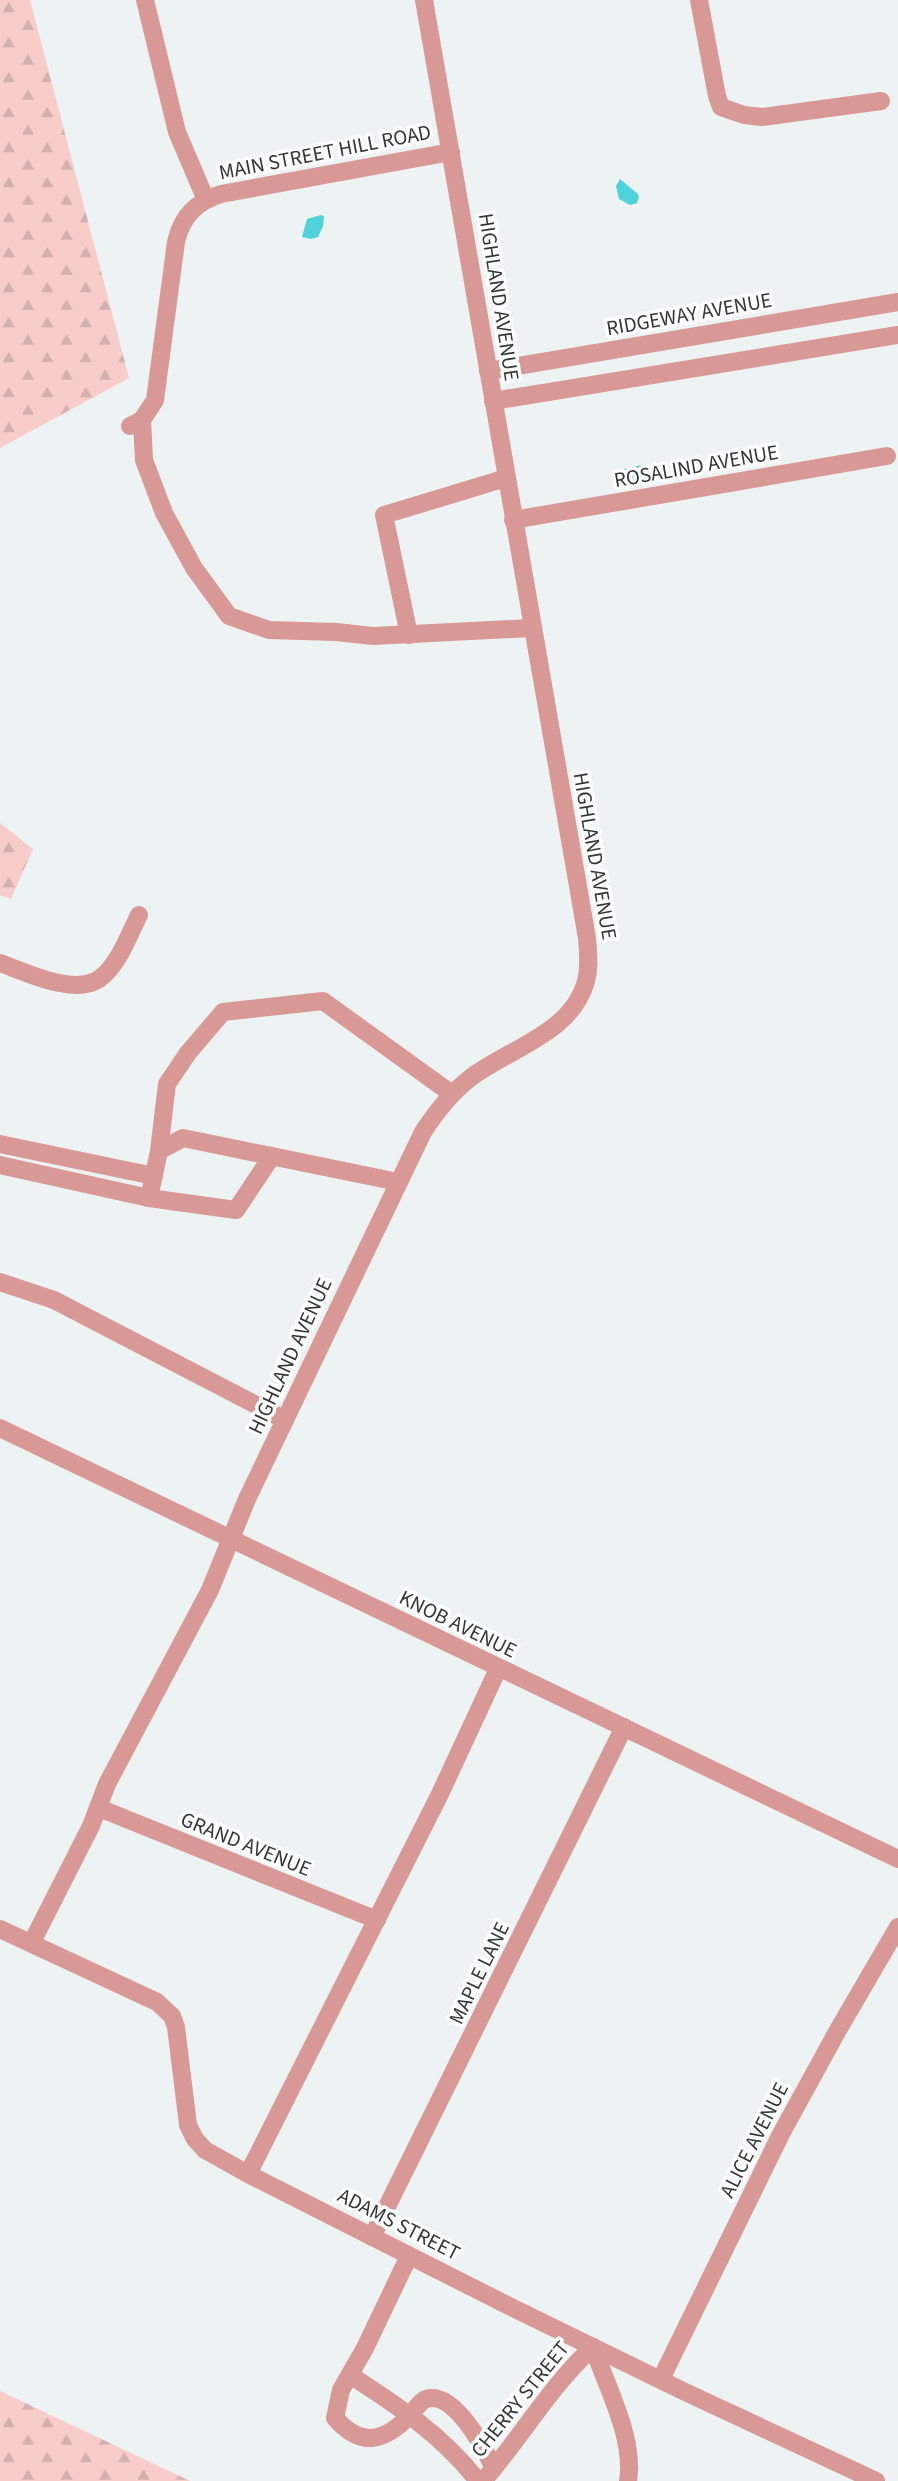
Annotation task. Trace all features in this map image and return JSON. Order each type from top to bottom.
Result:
[{"type":"street","points":[[145,0],[177,132],[206,200]]},
{"type":"street","name":"HIGHLAND AVENUE","points":[[32,1942],[99,1808],[107,1784],[209,1590],[247,1499],[423,1132],[452,1094],[470,1078],[552,1028],[579,999],[586,982],[589,962],[587,938],[425,0]]},
{"type":"street","points":[[699,0],[717,96],[722,107],[744,115],[762,117],[881,101]]},
{"type":"street","name":"MAIN STREET HILL ROAD","points":[[409,635],[373,636],[270,630],[229,616],[194,568],[164,513],[144,460],[136,423],[155,400],[180,227],[186,216],[206,200],[221,194],[451,152]]},
{"type":"street","name":"RIDGEWAY AVENUE","points":[[488,371],[898,302]]},
{"type":"street","points":[[493,401],[898,335]]},
{"type":"street","name":"ROSALIND AVENUE","points":[[513,520],[887,456]]},
{"type":"street","points":[[506,478],[384,515],[409,635],[532,628]]},
{"type":"street","points":[[0,963],[48,981],[86,984],[99,979],[111,966],[139,915]]},
{"type":"street","points":[[149,1198],[159,1151],[167,1084],[188,1053],[223,1012],[323,1001],[452,1094]]},
{"type":"street","points":[[159,1151],[183,1138],[398,1182]]},
{"type":"street","points":[[0,1144],[154,1176]]},
{"type":"street","points":[[0,1165],[149,1198],[236,1210],[272,1156]]},
{"type":"street","points":[[0,1282],[54,1300],[285,1420]]},
{"type":"street","name":"KNOB AVENUE","points":[[0,1428],[898,1859]]},
{"type":"street","points":[[248,2174],[439,1796],[498,1669]]},
{"type":"street","name":"MAPLE LANE","points":[[372,2237],[497,1989],[624,1727]]},
{"type":"street","name":"GRAND AVENUE","points":[[99,1808],[377,1920]]},
{"type":"street","name":"ALICE AVENUE","points":[[661,2379],[781,2134],[898,1927]]},
{"type":"street","name":"ADAMS STREET","points":[[0,1928],[156,2002],[172,2016],[181,2059],[188,2125],[205,2150],[593,2347],[876,2481]]},
{"type":"street","points":[[410,2256],[341,2389],[335,2418],[346,2432],[359,2437],[379,2438],[387,2435],[411,2415],[421,2402],[428,2398],[439,2400],[451,2405],[481,2444],[485,2477]]},
{"type":"street","points":[[593,2347],[627,2438],[628,2481]]},
{"type":"street","name":"CHERRY STREET","points":[[485,2477],[576,2362],[593,2347]]},
{"type":"street","points":[[350,2375],[411,2415],[485,2477]]},
{"type":"green space","points":[[0,0],[30,0],[129,378],[0,448]]},
{"type":"green space","points":[[0,823],[33,849],[11,899],[0,895]]},
{"type":"green space","points":[[0,2391],[190,2481],[0,2481]]},
{"type":"water","points":[[620,179],[638,194],[637,203],[630,205],[619,199],[616,186]]},
{"type":"water","points":[[324,216],[323,226],[318,237],[302,237],[307,219]]},
{"type":"water","points":[[642,465],[645,478],[619,484],[616,471]]}]
